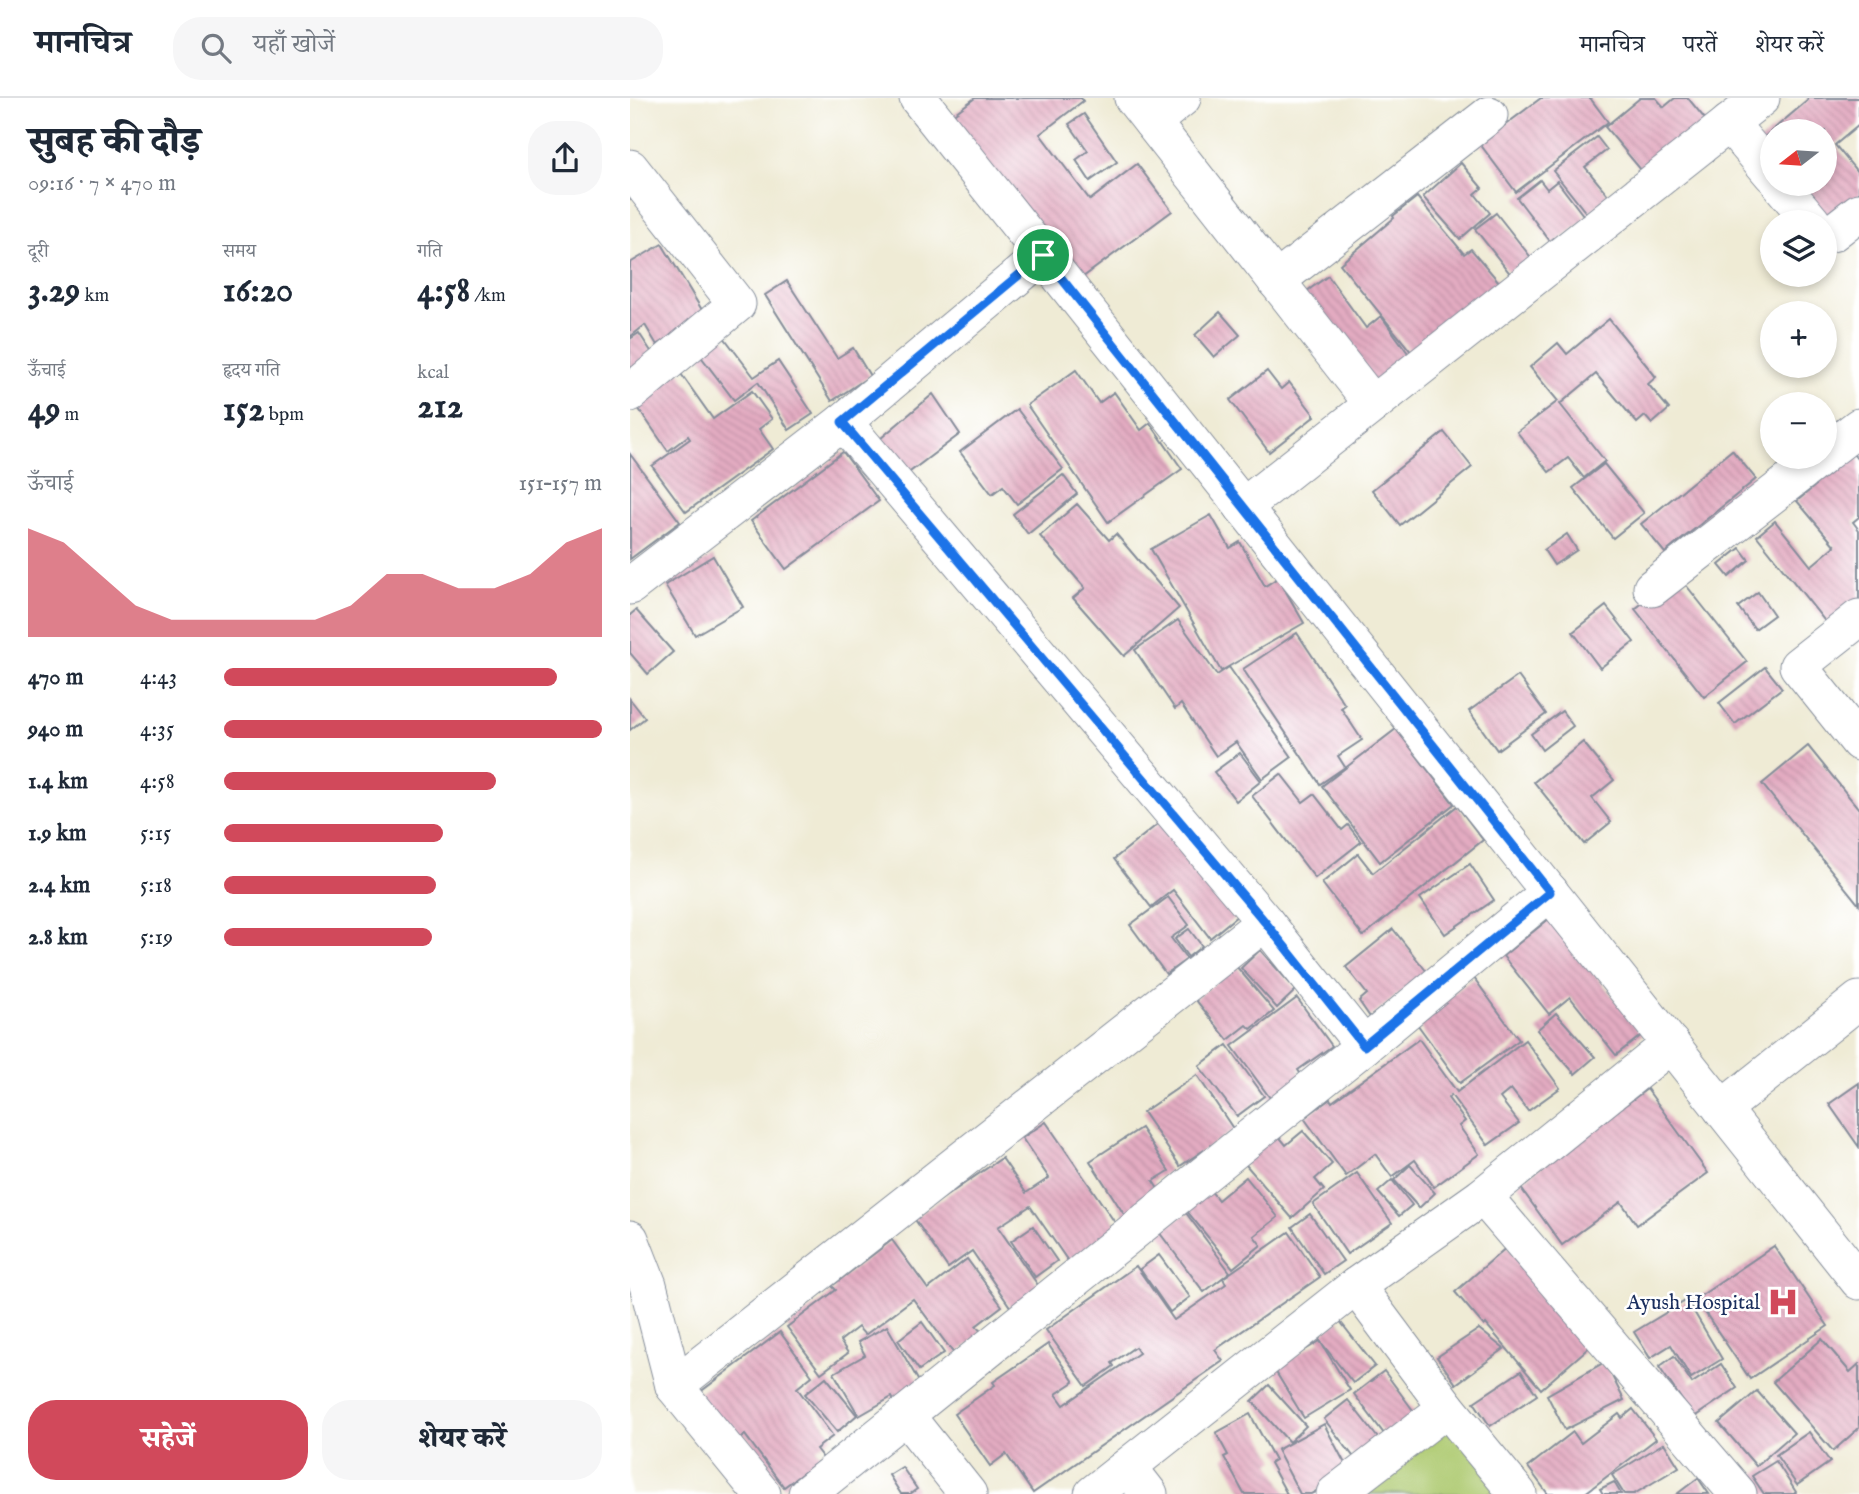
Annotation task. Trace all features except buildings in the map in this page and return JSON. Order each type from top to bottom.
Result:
[{"type":"street","points":[[1182,98],[1142,110],[1373,404]]},
{"type":"street","points":[[1243,507],[1761,98]]},
{"type":"street","points":[[930,102],[1043,255],[1859,1281]]},
{"type":"street","points":[[1276,281],[1492,104]]},
{"type":"street","points":[[1729,123],[1760,160]]},
{"type":"street","points":[[630,168],[737,304],[630,393]]},
{"type":"street","points":[[1790,196],[1802,210]]},
{"type":"street","points":[[1837,229],[1859,212]]},
{"type":"street","points":[[630,586],[842,422],[1043,255]]},
{"type":"street","points":[[842,422],[1265,922],[1364,1046]]},
{"type":"street","points":[[1837,444],[1859,427]]},
{"type":"street","points":[[1652,588],[1806,469]]},
{"type":"street","points":[[1859,618],[1798,666],[1859,742]]},
{"type":"street","points":[[807,1494],[1364,1046],[1550,892]]},
{"type":"street","points":[[674,1385],[1265,922]]},
{"type":"street","points":[[1722,1109],[1859,1000]]},
{"type":"street","points":[[1093,1494],[1138,1481],[1356,1286],[1483,1196],[1671,1044]]},
{"type":"street","points":[[1483,1196],[1738,1494]]},
{"type":"street","points":[[630,1239],[648,1285],[674,1385],[762,1494]]},
{"type":"street","points":[[1356,1286],[1447,1408],[1518,1494]]},
{"type":"street","points":[[1335,1494],[1447,1408]]},
{"type":"street","points":[[905,1415],[968,1494]]},
{"type":"green space","points":[[1450,1422],[1508,1494],[1359,1494]]},
{"type":"place","name":"Ayush Hospital","points":[[1783,1302]]},
{"type":"route","points":[[1043,255],[1550,892],[1364,1046],[1265,922],[842,422],[1043,255]]}]
